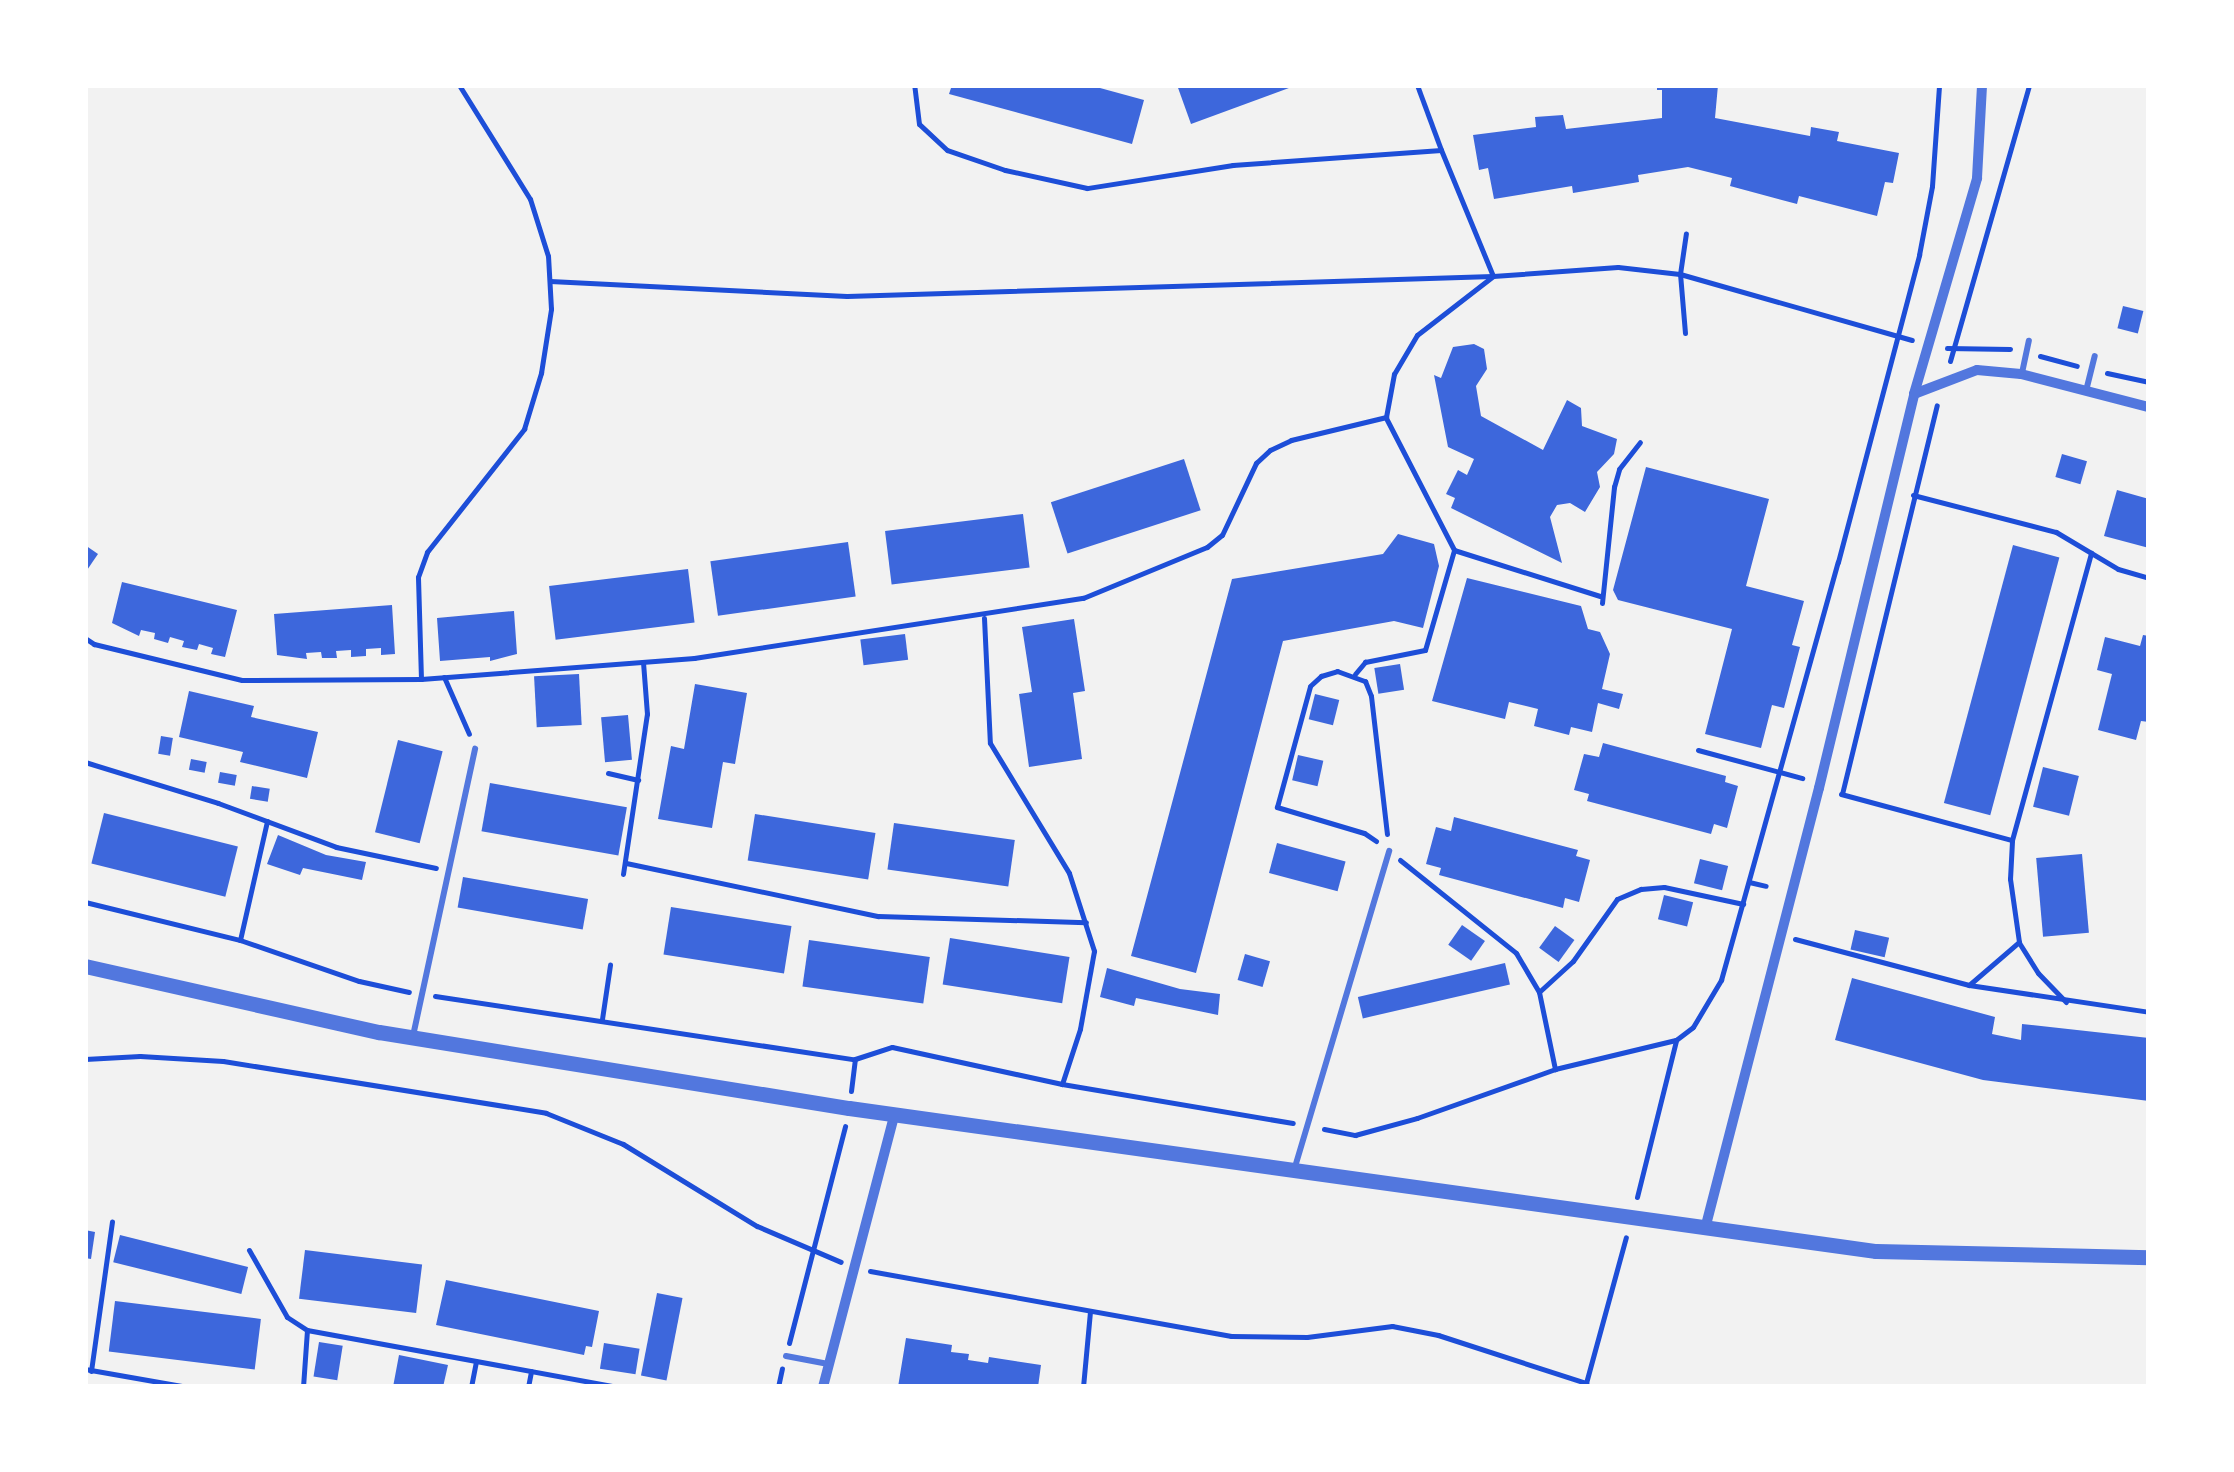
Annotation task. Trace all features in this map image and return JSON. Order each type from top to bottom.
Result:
[{"type":"street","points":[[1706,1224],[1819,788],[1914,394],[1977,178],[1982,85]]},
{"type":"street","points":[[1914,394],[1977,370],[2021,374],[2149,407]]},
{"type":"street","points":[[85,966],[413,1037],[895,1113],[1706,1224],[1876,1251],[2149,1257]]},
{"type":"street","points":[[822,1387],[895,1113]]},
{"type":"lane","points":[[2021,374],[2029,341]]},
{"type":"lane","points":[[2086,390],[2095,356]]},
{"type":"lane","points":[[413,1037],[475,749]]},
{"type":"lane","points":[[1295,1167],[1389,851]]},
{"type":"lane","points":[[786,1356],[828,1364]]},
{"type":"path","points":[[421,679],[418,576],[427,552],[524,429],[541,373],[551,309],[548,256],[530,199],[459,85]]},
{"type":"path","points":[[914,85],[919,124],[947,150],[1004,170],[1087,188],[1233,165],[1442,150]]},
{"type":"path","points":[[1418,85],[1493,276]]},
{"type":"path","points":[[1636,1198],[1676,1040],[1693,1027],[1721,980],[1779,772],[1919,255],[1932,186],[1939,85]]},
{"type":"path","points":[[1686,232],[1680,274],[1686,333]]},
{"type":"path","points":[[550,281],[847,296],[1493,276],[1618,267],[1680,274],[1896,336]]},
{"type":"path","points":[[1355,674],[1366,662],[1425,650],[1454,550],[1386,418],[1394,374],[1417,336],[1493,276]]},
{"type":"path","points":[[85,638],[94,644],[242,680],[421,679],[643,662],[984,616],[1082,598],[1174,564],[1222,535],[1256,463],[1270,450],[1291,440],[1386,418]]},
{"type":"path","points":[[1454,550],[1601,600],[1619,468],[1640,442]]},
{"type":"path","points":[[1890,489],[2056,532],[2118,569],[2149,578]]},
{"type":"path","points":[[2066,1002],[2038,973],[2018,942],[2010,879],[2012,840],[2091,553]]},
{"type":"path","points":[[984,616],[990,743],[1069,873],[1094,951],[1092,975],[1062,1084]]},
{"type":"path","points":[[1842,794],[1880,636]]},
{"type":"path","points":[[623,874],[646,714],[643,662]]},
{"type":"path","points":[[1389,851],[1371,696],[1365,681],[1355,674],[1338,671],[1321,676],[1310,686],[1277,808],[1364,833],[1516,952],[1539,992],[1555,1068]]},
{"type":"path","points":[[444,677],[475,749]]},
{"type":"path","points":[[1698,750],[1779,772]]},
{"type":"path","points":[[85,762],[267,820],[336,847],[451,871]]},
{"type":"path","points":[[608,773],[638,780]]},
{"type":"path","points":[[1819,788],[2012,840]]},
{"type":"path","points":[[240,940],[267,820]]},
{"type":"path","points":[[626,862],[878,916],[1086,922]]},
{"type":"path","points":[[1749,882],[1766,886]]},
{"type":"path","points":[[1539,992],[1572,962],[1617,898],[1640,889],[1664,887],[1743,904]]},
{"type":"path","points":[[85,902],[240,940],[359,981],[421,994],[855,1059]]},
{"type":"path","points":[[1780,935],[1969,985],[2149,1012]]},
{"type":"path","points":[[1969,985],[2018,942]]},
{"type":"path","points":[[602,1019],[610,966]]},
{"type":"path","points":[[85,1059],[140,1056],[223,1061],[546,1113],[623,1144],[757,1226],[853,1267],[1090,1311],[1270,1338],[1392,1326],[1438,1335],[1585,1385],[1626,1236]]},
{"type":"path","points":[[112,1221],[88,1370],[187,1387]]},
{"type":"path","points":[[249,1250],[287,1318],[307,1330],[619,1387]]},
{"type":"path","points":[[1083,1387],[1090,1311]]},
{"type":"path","points":[[303,1387],[307,1330]]},
{"type":"path","points":[[471,1387],[476,1361]]},
{"type":"path","points":[[528,1387],[531,1372]]},
{"type":"building","points":[[952,85],[1089,85],[1144,100],[1132,144],[949,94]]},
{"type":"building","points":[[1177,85],[1297,85],[1191,124]]},
{"type":"building","points":[[1657,85],[1718,85],[1715,118],[1810,136],[1811,127],[1839,132],[1837,141],[1899,153],[1893,183],[1885,182],[1877,216],[1799,196],[1797,204],[1730,186],[1732,178],[1688,167],[1638,175],[1639,182],[1573,193],[1572,186],[1494,199],[1488,168],[1479,170],[1473,135],[1536,127],[1535,117],[1563,115],[1566,129],[1662,118],[1662,90],[1657,90]]},
{"type":"building","points":[[2123,306],[2143,311],[2138,333],[2117,328]]},
{"type":"building","points":[[1474,344],[1484,349],[1487,369],[1476,386],[1481,416],[1543,450],[1567,400],[1581,408],[1582,426],[1617,439],[1614,454],[1597,472],[1600,487],[1585,512],[1570,503],[1557,505],[1550,517],[1562,563],[1451,508],[1455,498],[1446,494],[1458,470],[1467,475],[1474,459],[1448,447],[1434,375],[1441,378],[1453,347]]},
{"type":"building","points":[[2062,454],[2087,461],[2080,484],[2055,477]]},
{"type":"building","points":[[1184,459],[1201,510],[1068,554],[1051,502]]},
{"type":"building","points":[[1646,467],[1769,499],[1746,586],[1804,601],[1792,645],[1800,647],[1784,708],[1772,705],[1761,748],[1705,734],[1732,629],[1618,600],[1613,590]]},
{"type":"building","points":[[2117,490],[2149,499],[2149,548],[2104,536]]},
{"type":"building","points":[[1023,514],[1030,568],[892,585],[885,531]]},
{"type":"building","points":[[1398,534],[1434,544],[1439,566],[1423,628],[1394,621],[1283,641],[1196,973],[1131,956],[1232,579],[1383,554]]},
{"type":"building","points":[[848,542],[856,596],[718,616],[710,561]]},
{"type":"building","points":[[85,545],[98,554],[85,573]]},
{"type":"building","points":[[2013,545],[2059,557],[1990,815],[1944,803]]},
{"type":"building","points":[[688,569],[695,623],[556,640],[549,586]]},
{"type":"building","points":[[1467,578],[1581,606],[1588,629],[1600,632],[1610,654],[1602,689],[1623,694],[1619,709],[1598,703],[1592,732],[1571,727],[1569,735],[1534,726],[1538,709],[1509,702],[1505,719],[1432,701]]},
{"type":"building","points":[[122,582],[237,610],[225,657],[211,654],[213,648],[199,644],[197,650],[182,647],[184,641],[170,637],[168,643],[154,639],[155,633],[141,630],[139,636],[112,623]]},
{"type":"building","points":[[392,605],[395,654],[381,655],[381,648],[366,649],[366,656],[351,657],[351,650],[336,651],[337,658],[322,658],[321,652],[306,653],[307,659],[277,655],[274,614]]},
{"type":"building","points":[[514,611],[517,654],[490,661],[490,657],[440,661],[437,618]]},
{"type":"building","points":[[1074,619],[1085,691],[1073,693],[1082,759],[1029,767],[1019,694],[1032,692],[1022,627]]},
{"type":"building","points":[[905,634],[908,660],[864,665],[860,639]]},
{"type":"building","points":[[2143,635],[2149,636],[2149,722],[2141,721],[2136,740],[2098,730],[2112,674],[2097,670],[2105,637],[2140,646]]},
{"type":"building","points":[[1400,664],[1404,690],[1378,694],[1374,668]]},
{"type":"building","points":[[579,674],[582,725],[537,727],[534,676]]},
{"type":"building","points":[[695,684],[747,693],[735,764],[723,762],[712,828],[658,819],[671,746],[684,749]]},
{"type":"building","points":[[189,691],[254,706],[251,717],[318,732],[307,778],[240,762],[243,752],[179,737]]},
{"type":"building","points":[[1315,694],[1339,700],[1333,725],[1309,719]]},
{"type":"building","points":[[628,715],[632,760],[605,762],[601,717]]},
{"type":"building","points":[[161,736],[173,738],[170,756],[158,754]]},
{"type":"building","points":[[398,740],[443,751],[420,843],[375,832]]},
{"type":"building","points":[[1603,743],[1726,776],[1725,782],[1738,786],[1727,828],[1714,824],[1711,834],[1587,801],[1589,794],[1574,790],[1584,754],[1599,757]]},
{"type":"building","points":[[1298,755],[1323,761],[1317,786],[1292,780]]},
{"type":"building","points":[[191,759],[207,762],[205,773],[189,770]]},
{"type":"building","points":[[2043,767],[2079,776],[2069,816],[2033,807]]},
{"type":"building","points":[[220,772],[237,775],[235,786],[218,783]]},
{"type":"building","points":[[490,783],[627,807],[618,855],[481,831]]},
{"type":"building","points":[[252,786],[270,789],[268,802],[250,799]]},
{"type":"building","points":[[104,813],[238,846],[225,897],[91,863]]},
{"type":"building","points":[[755,814],[875,833],[868,880],[748,860]]},
{"type":"building","points":[[1454,817],[1578,850],[1576,856],[1590,860],[1579,902],[1565,898],[1563,908],[1439,875],[1441,868],[1426,864],[1436,827],[1451,831]]},
{"type":"building","points":[[894,823],[1015,840],[1008,887],[887,870]]},
{"type":"building","points":[[278,835],[326,855],[366,862],[362,880],[303,868],[300,875],[267,864]]},
{"type":"building","points":[[1277,843],[1346,861],[1338,891],[1269,873]]},
{"type":"building","points":[[2082,854],[2089,933],[2043,937],[2036,858]]},
{"type":"building","points":[[1700,859],[1728,866],[1722,890],[1694,883]]},
{"type":"building","points":[[463,877],[588,899],[583,930],[458,908]]},
{"type":"building","points":[[1664,895],[1693,902],[1687,927],[1658,919]]},
{"type":"building","points":[[671,907],[791,926],[784,973],[663,954]]},
{"type":"building","points":[[1462,925],[1485,941],[1471,961],[1448,945]]},
{"type":"building","points":[[1555,926],[1574,940],[1559,962],[1539,948]]},
{"type":"building","points":[[1855,930],[1889,938],[1885,957],[1851,949]]},
{"type":"building","points":[[950,938],[1070,957],[1062,1003],[943,984]]},
{"type":"building","points":[[809,940],[930,957],[923,1004],[802,987]]},
{"type":"building","points":[[1245,954],[1270,961],[1263,987],[1238,980]]},
{"type":"building","points":[[1505,963],[1510,984],[1363,1018],[1358,997]]},
{"type":"building","points":[[1107,968],[1180,989],[1220,994],[1218,1015],[1136,998],[1134,1006],[1100,997]]},
{"type":"building","points":[[1852,978],[1995,1017],[1992,1034],[2021,1040],[2022,1024],[2149,1038],[2149,1101],[1983,1080],[1835,1040]]},
{"type":"building","points":[[85,1230],[95,1232],[91,1259],[85,1258]]},
{"type":"building","points":[[120,1235],[248,1267],[241,1294],[113,1262]]},
{"type":"building","points":[[305,1250],[422,1264],[416,1313],[299,1299]]},
{"type":"building","points":[[446,1280],[599,1311],[592,1347],[586,1346],[584,1355],[436,1325]]},
{"type":"building","points":[[657,1293],[683,1298],[666,1380],[641,1375]]},
{"type":"building","points":[[115,1301],[261,1319],[255,1370],[109,1352]]},
{"type":"building","points":[[906,1338],[952,1345],[951,1352],[969,1354],[968,1360],[988,1363],[989,1357],[1041,1365],[1038,1387],[898,1387]]},
{"type":"building","points":[[319,1342],[343,1346],[337,1380],[314,1377]]},
{"type":"building","points":[[604,1343],[640,1349],[635,1374],[600,1369]]},
{"type":"building","points":[[399,1355],[448,1365],[443,1387],[393,1387]]}]
